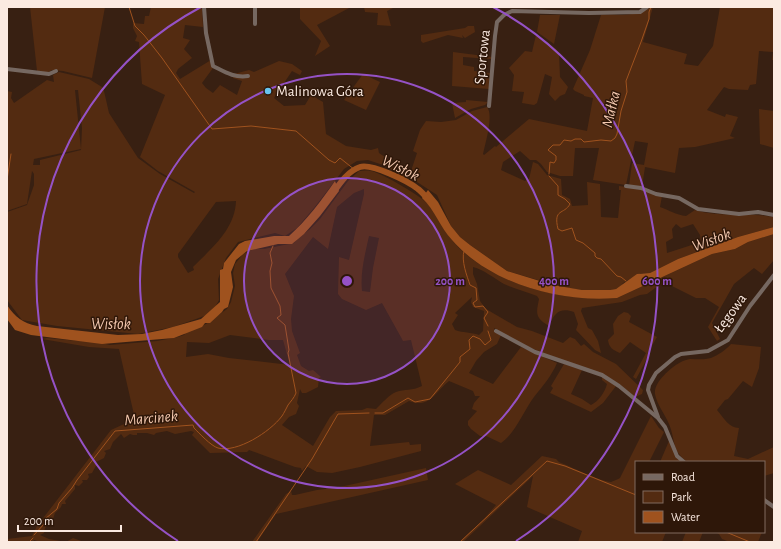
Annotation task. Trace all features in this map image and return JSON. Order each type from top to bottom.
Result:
[{"type":"street","points":[[204,7],[206,33],[213,66],[231,76],[248,76]]},
{"type":"street","points":[[255,7],[255,24]]},
{"type":"street","name":"Sportowa","points":[[489,106],[494,36],[497,22],[504,15],[512,11],[589,13],[640,12],[647,7]]},
{"type":"street","points":[[7,69],[49,74],[56,71]]},
{"type":"street","points":[[626,186],[641,188],[656,194],[679,198],[698,210],[739,214],[758,212],[774,215]]},
{"type":"street","name":"Łęgowa","points":[[658,418],[648,390],[649,385],[656,374],[675,357],[681,354],[708,352],[728,340],[750,306],[774,275]]},
{"type":"street","name":"Łęgowa","points":[[496,331],[535,352],[602,375],[619,386],[658,418],[665,427],[677,456],[683,461]]},
{"type":"street","points":[[765,501],[774,507]]},
{"type":"green space","points":[[30,7],[105,7],[92,78],[63,71],[52,70],[47,73],[37,71]]},
{"type":"green space","points":[[151,7],[202,7],[203,27],[185,25],[183,38],[190,40],[184,49],[192,58],[178,69],[176,73],[180,79],[211,60],[213,68],[202,83],[213,93],[220,85],[237,95],[242,81],[233,78],[234,74],[249,70],[254,72],[279,61],[292,64],[302,71],[300,75],[292,71],[274,98],[284,106],[305,105],[311,95],[323,102],[326,134],[346,146],[371,150],[378,148],[379,153],[410,174],[417,153],[413,151],[420,130],[426,121],[441,122],[456,120],[472,111],[487,107],[490,116],[484,155],[495,146],[496,147],[529,119],[587,131],[593,98],[584,96],[573,89],[590,50],[601,15],[626,15],[638,13],[648,7],[653,7],[643,42],[687,54],[684,64],[698,66],[713,46],[720,7],[774,7],[774,60],[772,60],[773,52],[759,51],[756,84],[750,85],[748,90],[729,89],[724,87],[707,110],[725,117],[726,114],[738,117],[730,136],[735,138],[695,147],[679,148],[675,173],[645,167],[642,187],[629,186],[632,163],[644,165],[648,143],[635,141],[626,185],[593,180],[599,148],[575,148],[573,176],[560,176],[547,172],[536,160],[530,160],[520,151],[503,162],[501,170],[525,181],[529,179],[533,162],[538,164],[547,175],[561,179],[562,195],[570,199],[572,206],[588,205],[587,182],[600,184],[601,217],[618,218],[621,190],[619,190],[619,186],[642,189],[662,196],[660,207],[679,215],[686,216],[695,210],[715,214],[774,217],[774,227],[738,237],[678,259],[650,273],[641,273],[623,283],[616,289],[582,290],[562,287],[507,271],[460,237],[451,226],[437,195],[411,178],[402,177],[386,166],[368,160],[357,161],[344,169],[297,228],[285,236],[275,233],[238,242],[226,258],[218,279],[219,300],[212,313],[173,327],[138,334],[57,326],[22,320],[7,300],[7,212],[27,205],[34,185],[34,174],[32,171],[27,204],[7,211],[7,91],[12,92],[11,98],[14,103],[47,80],[54,82],[53,75],[59,72],[89,79],[102,87],[109,113],[138,158],[160,174],[194,193],[195,192],[158,171],[140,157],[165,95],[142,84],[139,42],[135,41],[137,36],[133,28],[133,23],[144,24],[145,16],[149,16]],"holes":[[[75,90],[78,90],[82,128],[81,150],[40,160],[40,165],[33,165],[34,159],[81,149]],[[236,201],[232,220],[215,245],[193,267],[194,270],[188,273],[178,257],[178,254],[216,202]],[[676,224],[681,228],[693,224],[700,235],[701,242],[667,253],[666,242],[673,238],[672,229]]]},
{"type":"green space","points":[[300,7],[351,7],[317,25],[330,46],[315,56],[321,41],[300,19]]},
{"type":"green space","points":[[364,7],[395,7],[387,11],[391,26],[377,25],[378,13],[365,12]]},
{"type":"green space","points":[[540,15],[560,15],[554,44],[537,32]]},
{"type":"green space","points":[[468,26],[474,26],[475,32],[465,38],[462,35],[463,38],[448,35],[423,43],[421,41],[421,35],[465,28]]},
{"type":"green space","points":[[536,35],[556,49],[559,53],[560,77],[568,87],[565,94],[560,96],[555,101],[549,94],[552,77],[545,74],[537,103],[534,105],[522,103],[524,92],[512,91],[514,75],[509,68],[525,51],[532,52]]},
{"type":"green space","points":[[453,52],[492,57],[491,59],[463,57],[463,65],[474,67],[474,71],[490,73],[489,89],[452,86]]},
{"type":"green space","points":[[363,74],[380,82],[366,110],[344,100]]},
{"type":"green space","points":[[466,100],[488,102],[485,105],[471,109],[455,118],[452,103],[466,102]]},
{"type":"green space","points":[[759,109],[774,111],[774,148],[760,144]]},
{"type":"green space","points":[[359,171],[376,173],[411,191],[426,202],[459,248],[475,261],[513,282],[554,294],[597,299],[617,298],[712,254],[735,249],[748,242],[774,234],[774,260],[762,274],[754,268],[734,284],[712,323],[720,339],[717,341],[708,327],[719,307],[705,298],[696,298],[666,283],[658,286],[647,294],[622,302],[582,308],[581,311],[588,328],[592,330],[598,341],[601,353],[595,350],[576,330],[578,324],[574,312],[565,310],[558,312],[549,326],[539,318],[537,308],[539,299],[537,296],[504,284],[485,272],[473,267],[473,274],[477,284],[480,301],[486,309],[517,327],[563,343],[570,337],[575,339],[581,346],[584,344],[593,352],[616,364],[643,390],[642,394],[635,397],[618,383],[521,344],[494,328],[494,332],[501,335],[497,344],[484,352],[476,361],[469,373],[493,384],[521,347],[557,363],[515,428],[501,443],[486,436],[480,436],[468,425],[468,421],[477,411],[472,409],[474,403],[480,396],[475,396],[473,391],[449,381],[427,401],[416,403],[409,401],[385,415],[374,415],[370,446],[409,442],[410,445],[421,444],[421,451],[332,473],[317,472],[306,466],[302,471],[301,468],[249,450],[247,452],[210,453],[192,435],[194,432],[191,431],[175,434],[167,431],[156,433],[154,435],[137,433],[137,435],[130,434],[124,438],[121,434],[113,442],[110,449],[104,451],[106,453],[104,458],[96,462],[97,464],[92,473],[88,474],[89,477],[87,480],[82,480],[83,482],[79,486],[75,485],[75,489],[65,501],[66,504],[62,504],[55,513],[53,519],[45,528],[44,533],[40,535],[49,539],[66,542],[40,542],[34,540],[33,542],[7,542],[7,539],[32,536],[37,526],[111,430],[135,419],[119,349],[89,347],[42,339],[47,338],[78,341],[89,340],[110,345],[157,341],[184,335],[186,332],[206,324],[227,309],[231,302],[235,286],[233,273],[235,264],[243,254],[254,249],[264,249],[294,243],[320,219],[348,181]],"holes":[[[364,189],[349,260],[339,257],[338,294],[342,299],[366,310],[382,303],[403,341],[411,340],[422,386],[415,389],[402,390],[393,393],[376,409],[367,408],[362,410],[336,411],[330,417],[313,446],[282,425],[289,417],[296,414],[299,406],[297,403],[300,389],[302,393],[306,393],[318,387],[319,378],[321,377],[313,370],[309,371],[301,366],[297,355],[300,353],[292,331],[291,319],[294,296],[285,274],[313,237],[328,249],[337,207],[354,193]],[[369,236],[379,238],[370,292],[362,291],[363,264]],[[472,297],[471,302],[473,307],[484,311],[483,331],[479,335],[455,330],[452,324],[458,315],[455,313]],[[230,335],[269,340],[283,340],[290,365],[208,354],[186,357],[187,342],[209,343]]]},
{"type":"green space","points":[[624,312],[631,316],[629,322],[657,337],[636,379],[633,377],[646,353],[630,342],[620,353],[615,351],[609,345],[608,340],[614,334],[613,324],[618,316]]},
{"type":"green space","points":[[731,344],[761,347],[759,368],[752,387],[743,381],[717,410],[729,424],[735,428],[739,428],[734,456],[748,459],[774,447],[774,473],[765,476],[765,461],[686,461],[676,449],[669,424],[657,402],[655,389],[662,377],[673,367],[685,360],[711,358]]},
{"type":"green space","points":[[564,364],[582,370],[571,394],[591,405],[599,399],[606,387],[607,384],[602,380],[602,377],[616,386],[603,403],[591,412],[550,393],[553,388],[551,386]]},
{"type":"green space","points":[[651,416],[659,428],[664,432],[650,461],[635,461],[635,533],[666,533],[662,542],[578,542],[582,531],[527,507],[533,476],[463,542],[459,542],[484,519],[496,505],[455,484],[478,470],[511,485],[542,456],[556,459],[559,462],[585,474],[607,481],[611,482],[620,478]]},
{"type":"green space","points":[[669,441],[680,461],[660,461]]},
{"type":"green space","points":[[426,468],[428,480],[276,514],[257,542],[252,542],[286,494],[291,491],[292,495],[295,495],[340,487]]},
{"type":"green space","points":[[686,533],[703,533],[699,542],[682,542]]},
{"type":"green space","points":[[717,533],[762,533],[758,542],[727,542],[722,539]]},
{"type":"green space","points":[[73,538],[84,542],[66,542]]},
{"type":"water","points":[[335,181],[339,191],[320,216],[304,234],[292,244],[278,244],[247,251],[236,260],[231,272],[233,287],[228,307],[210,323],[205,323],[202,327],[174,338],[102,344],[31,335],[15,330],[7,319],[7,305],[20,319],[32,325],[118,335],[142,334],[201,319],[220,302],[220,270],[223,269],[224,263],[239,244],[245,241],[274,236],[289,236],[314,210]]},
{"type":"water","points":[[428,190],[438,202],[451,226],[460,237],[507,271],[553,285],[582,290],[616,289],[637,274],[650,273],[678,259],[738,237],[774,227],[774,234],[748,242],[735,249],[712,254],[617,298],[595,299],[573,297],[550,293],[506,279],[486,268],[468,255],[452,240],[422,198]]},
{"type":"waterway","points":[[129,7],[135,26],[162,58],[212,129],[251,126],[296,131],[329,160],[335,163],[340,158],[355,170]]},
{"type":"waterway","name":"Małka","points":[[549,174],[550,162],[554,163],[556,160],[556,156],[548,150],[553,145],[560,145],[564,140],[571,141],[581,139],[584,142],[601,140],[611,141],[615,138],[627,92],[626,81],[649,19],[651,7]]},
{"type":"waterway","points":[[7,180],[11,154]]},
{"type":"waterway","name":"Wisłok","points":[[333,193],[348,174],[360,167],[365,166],[381,170],[406,182],[419,190],[429,200]]},
{"type":"waterway","name":"Małka","points":[[549,176],[558,186],[558,195],[570,204],[558,215],[558,229],[562,231],[572,228],[576,240],[583,243],[617,276],[626,281]]},
{"type":"waterway","name":"Marcinek","points":[[34,535],[45,523],[45,519],[57,509],[59,503],[115,431],[193,425],[194,428],[212,445],[218,448],[226,449],[253,440],[270,428],[282,416],[296,393],[288,353],[289,350],[285,325],[277,318],[281,315],[280,306],[271,288],[270,271],[272,263],[270,253],[273,246]]},
{"type":"waterway","points":[[464,251],[464,264],[467,277],[470,285],[476,288],[477,300],[473,303],[475,307],[483,306],[488,312],[484,318],[488,326]]},
{"type":"waterway","points":[[375,413],[383,413],[408,398],[415,402],[430,399],[460,362],[460,357],[470,349],[469,340],[473,336],[480,339],[485,345],[491,340],[488,331]]},
{"type":"waterway","points":[[256,542],[312,459],[338,414],[369,413]]},
{"type":"waterway","points":[[460,542],[547,461],[565,466],[635,495]]},
{"type":"waterway","points":[[728,533],[750,542]]},
{"type":"waterway","name":"Marcinek","points":[[29,542],[33,538]]},
{"type":"place","name":"Malinowa Góra","points":[[268,91]]}]
